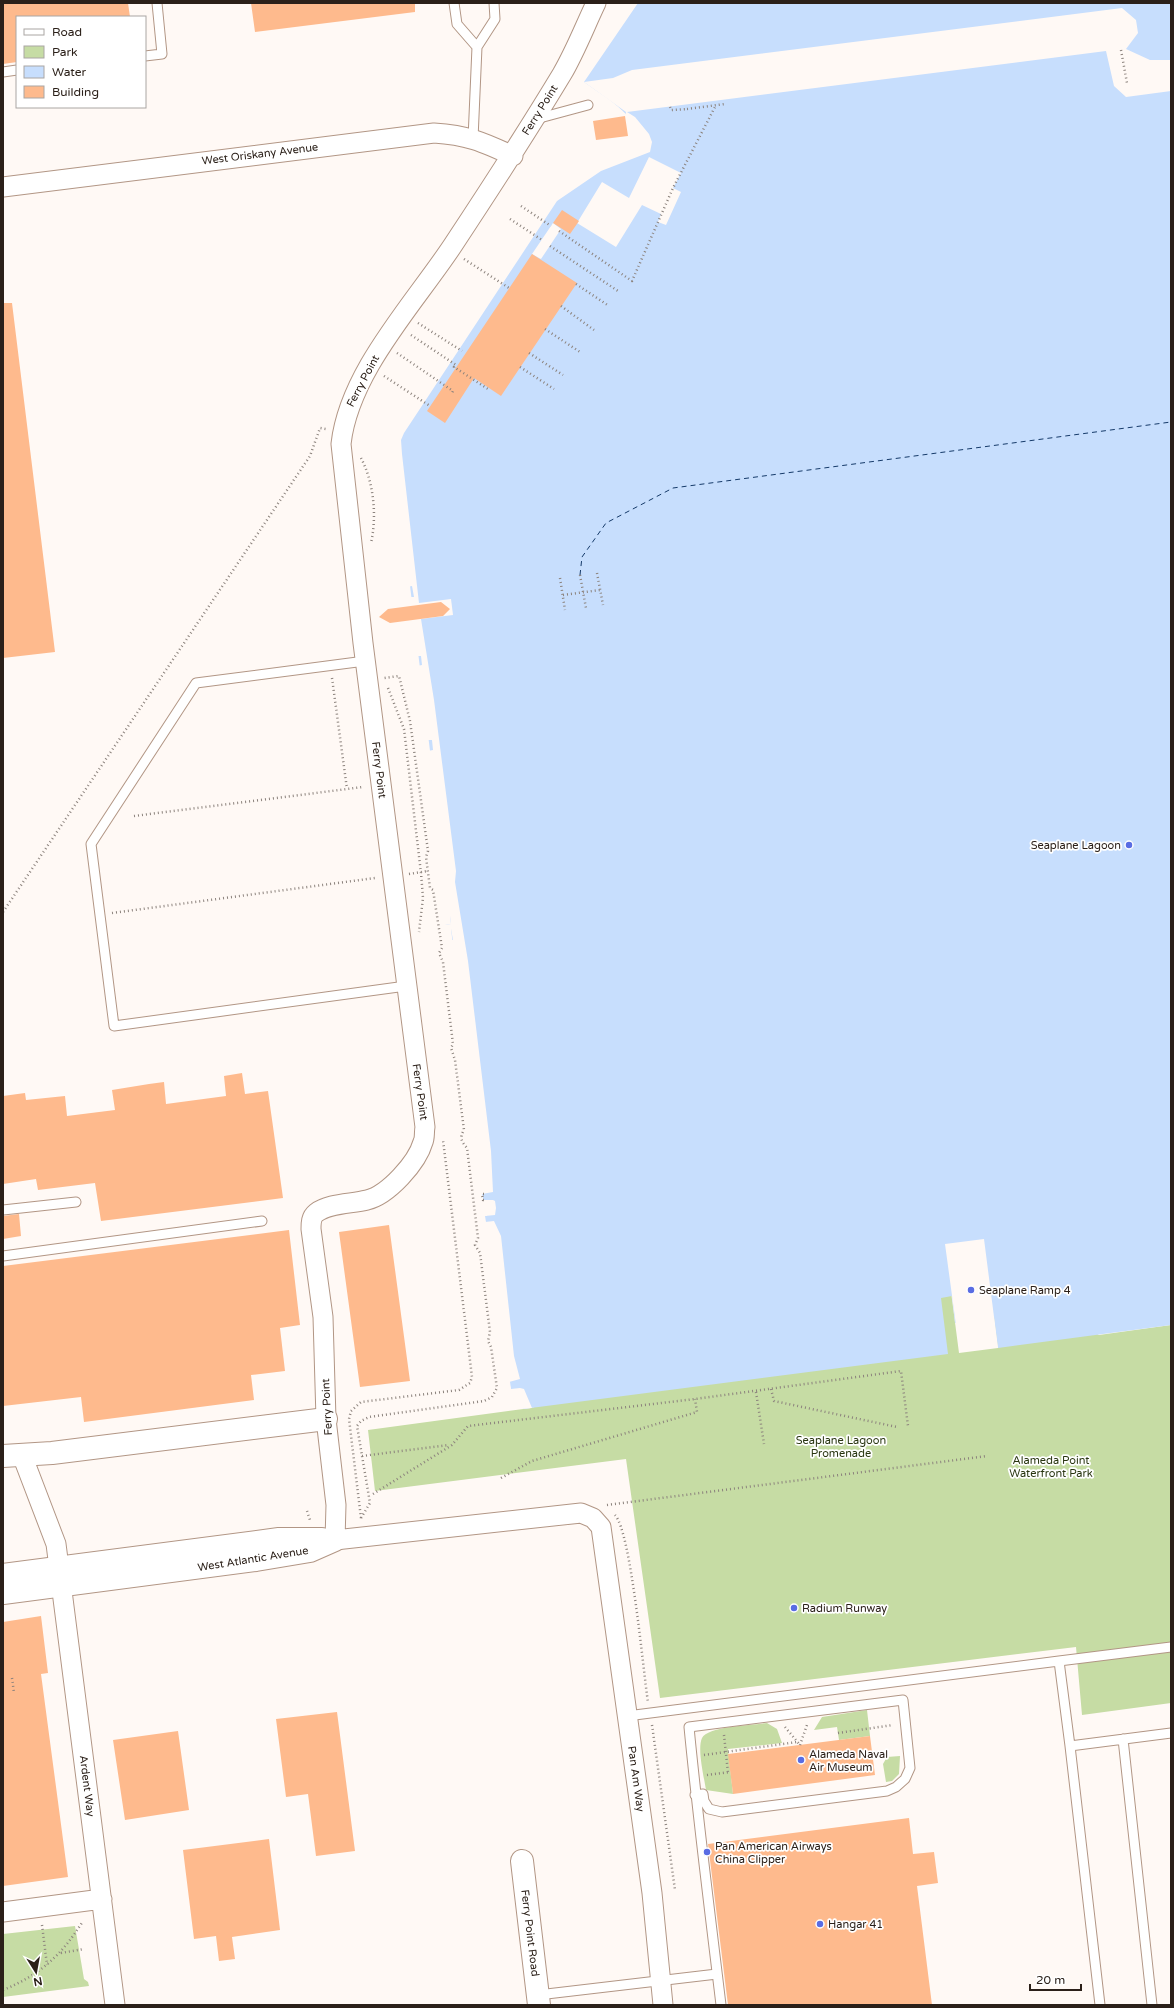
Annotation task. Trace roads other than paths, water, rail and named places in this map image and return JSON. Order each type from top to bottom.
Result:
[{"type":"street","name":"Ferry Point","points":[[335,1540],[336,1505],[326,1419],[323,1317],[311,1220],[316,1213],[329,1208],[369,1200],[386,1190],[402,1175],[419,1153],[424,1141],[425,1127],[365,661],[341,444],[349,404],[369,367],[399,319],[450,249],[512,156],[532,120],[563,73],[596,3]]},
{"type":"street","name":"West Oriskany Avenue","points":[[3,187],[434,133],[459,134],[473,138],[512,156]]},
{"type":"street","points":[[12,1456],[326,1419]]},
{"type":"street","name":"Ardent Way","points":[[12,1456],[54,1537],[61,1576],[115,2005]]},
{"type":"street","name":"Pan Am Way","points":[[335,1540],[361,1539],[581,1513],[593,1518],[601,1526],[652,1893],[663,2005]]},
{"type":"street","name":"West Atlantic Avenue","points":[[3,1593],[61,1576],[279,1539],[309,1538],[335,1540]]},
{"type":"street","name":"West Atlantic Avenue","points":[[3,1575],[61,1576]]},
{"type":"street","name":"Ferry Point Road","points":[[522,1861],[539,2000]]},
{"type":"street","points":[[3,1912],[102,1899]]},
{"type":"lane","points":[[146,56],[162,54],[157,3]]},
{"type":"lane","points":[[454,3],[457,24],[477,47]]},
{"type":"lane","points":[[473,138],[477,47],[496,19],[494,3]]},
{"type":"lane","points":[[3,72],[16,70]]},
{"type":"lane","points":[[532,120],[588,105]]},
{"type":"lane","points":[[365,661],[196,684],[91,844],[114,1026],[406,986]]},
{"type":"lane","points":[[3,1210],[76,1202]]},
{"type":"lane","points":[[3,1256],[262,1221]]},
{"type":"lane","points":[[627,1716],[1171,1646]]},
{"type":"lane","points":[[1059,1661],[1100,2005]]},
{"type":"lane","points":[[696,1795],[703,1794],[704,1801],[709,1809],[722,1812],[887,1791],[896,1787],[905,1779],[910,1768],[903,1700],[689,1727],[696,1795],[721,2005]]},
{"type":"lane","points":[[1070,1746],[1171,1733]]},
{"type":"lane","points":[[1123,1739],[1152,2005]]},
{"type":"lane","points":[[539,2000],[660,1981],[717,1974]]},
{"type":"water","points":[[638,3],[1171,3],[1171,1325],[998,1348],[994,1317],[955,1323],[952,1296],[941,1298],[948,1354],[523,1409],[511,1389],[488,1222],[486,1222],[485,1216],[487,1216],[482,1194],[484,1193],[451,929],[445,929],[445,925],[451,924],[392,437],[568,176],[638,143],[638,133],[628,116],[620,108],[584,82]]},
{"type":"place","name":"Seaplane Lagoon","points":[[1129,845]]},
{"type":"place","name":"Seaplane Ramp 4","points":[[971,1290]]},
{"type":"place","name":"Radium Runway","points":[[794,1608]]},
{"type":"place","name":"Alameda Naval Air Museum","points":[[801,1760]]},
{"type":"place","name":"Pan American Airways China Clipper","points":[[707,1852]]},
{"type":"place","name":"Hangar 41","points":[[820,1924]]},
{"type":"park label","name":"Seaplane Lagoon Promenade","points":[[841,1446]]},
{"type":"park label","name":"Alameda Point Waterfront Park","points":[[1051,1466]]}]
